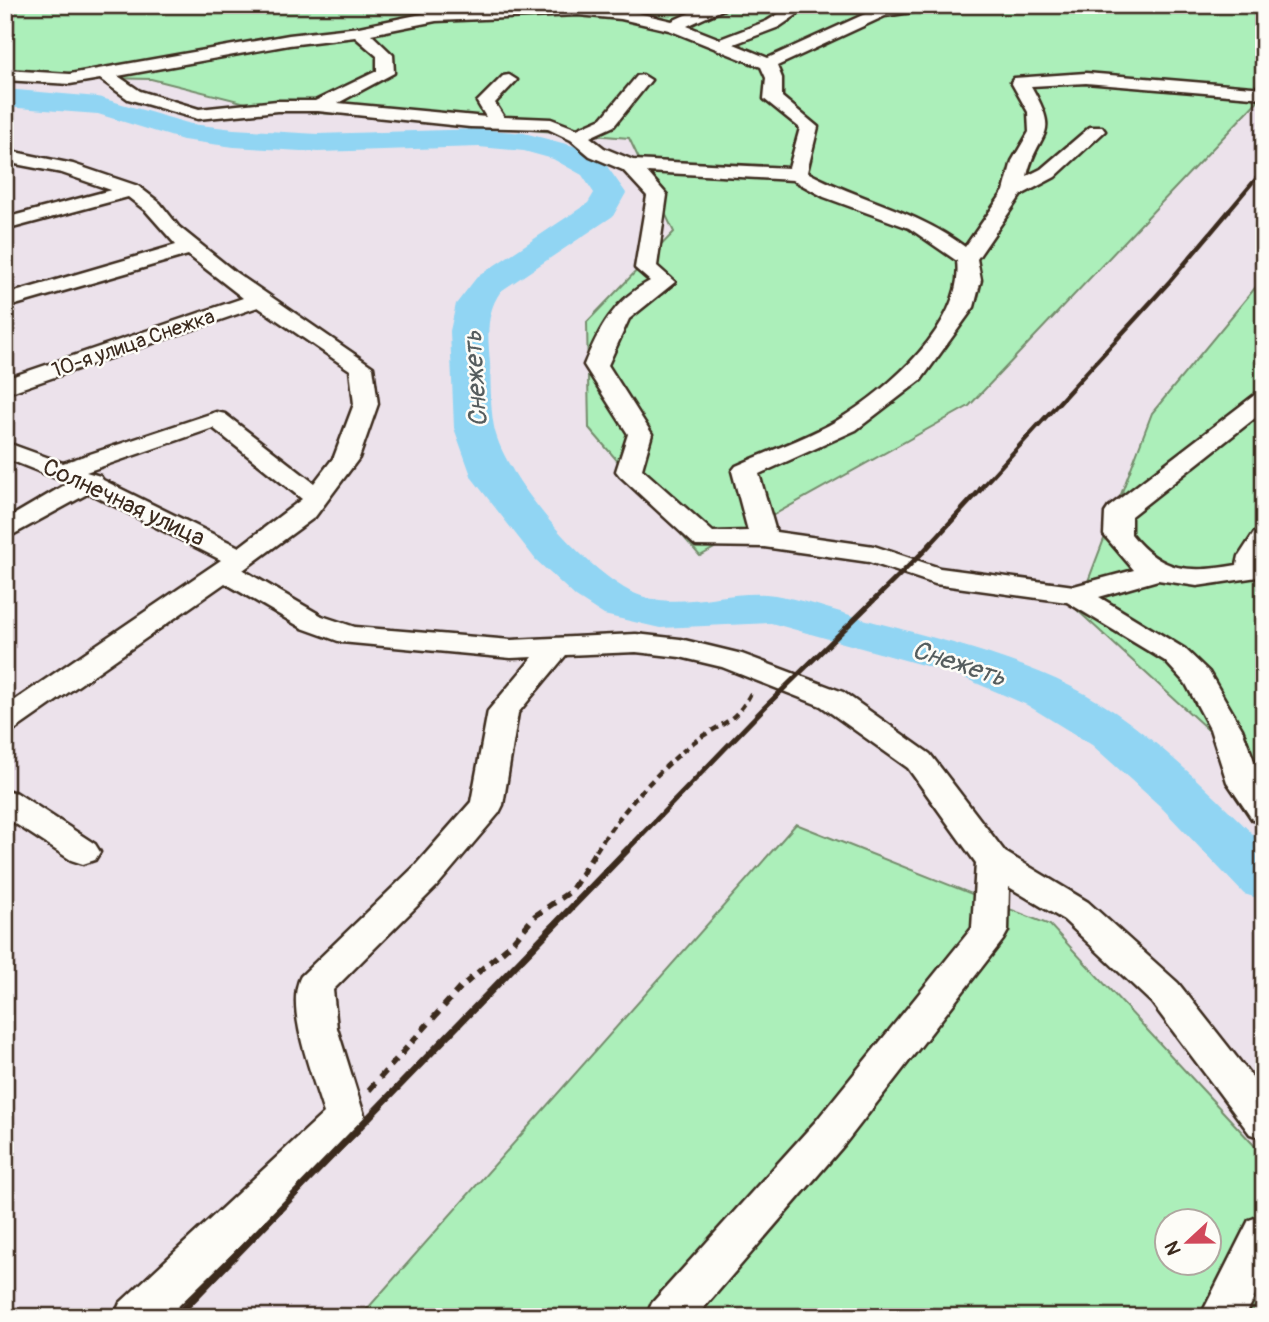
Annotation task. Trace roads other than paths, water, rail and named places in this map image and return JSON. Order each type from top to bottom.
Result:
[{"type":"street","points":[[405,5],[436,16]]},
{"type":"street","points":[[674,26],[719,6],[714,5]]},
{"type":"street","points":[[723,43],[773,24],[804,5]]},
{"type":"street","points":[[768,64],[881,12],[925,5]]},
{"type":"street","points":[[5,75],[70,79],[106,75],[265,44],[359,33],[436,16],[578,8],[674,26],[723,43],[768,64],[774,78],[773,99],[809,127],[797,174]]},
{"type":"street","points":[[318,106],[386,73],[385,55],[359,33]]},
{"type":"street","points":[[106,75],[134,95],[198,114],[277,106],[318,106],[498,123],[551,124],[577,136],[597,152],[630,166],[797,174],[831,193],[916,224],[944,241],[967,259],[971,280],[963,307],[913,375],[847,425],[745,471],[764,539]]},
{"type":"street","points":[[967,259],[1014,191],[1021,161],[1038,132],[1037,112],[1020,82],[1086,78],[1264,93]]},
{"type":"street","points":[[498,123],[486,102],[509,80]]},
{"type":"street","points":[[577,136],[608,122],[643,80]]},
{"type":"street","points":[[1014,191],[1048,173],[1096,131]]},
{"type":"street","points":[[5,156],[65,167],[131,190],[153,207],[172,232],[191,247],[261,299],[361,367],[366,404],[346,458],[306,510],[232,565],[5,722]]},
{"type":"street","points":[[630,166],[657,195],[646,268],[663,282],[639,294],[621,310],[596,365],[640,434],[629,471],[706,540],[764,539],[874,554],[935,576],[1075,595],[1175,655],[1198,679],[1226,729],[1243,782],[1264,811]]},
{"type":"street","points":[[5,224],[131,190]]},
{"type":"street","points":[[5,302],[191,247]]},
{"type":"street","name":"10-я улица Снежка","points":[[5,387],[261,299]]},
{"type":"street","points":[[1157,572],[1136,559],[1117,535],[1118,513],[1264,398]]},
{"type":"street","points":[[65,471],[216,419],[316,497]]},
{"type":"street","name":"Солнечная улица","points":[[5,449],[91,481],[149,508],[312,622],[351,636],[486,647],[636,643],[680,648],[762,671],[832,699],[919,761],[993,861]]},
{"type":"street","points":[[5,531],[91,481]]},
{"type":"street","points":[[1075,595],[1157,572],[1216,579],[1257,569],[1254,556],[1264,539]]},
{"type":"street","points":[[136,1317],[345,1118],[318,1028],[314,986],[425,877],[487,805],[503,712],[557,647]]},
{"type":"street","points":[[5,801],[83,852]]},
{"type":"street","points":[[668,1317],[830,1133],[990,931],[993,861],[1076,911],[1166,993],[1264,1122]]},
{"type":"street","points":[[1222,1317],[1264,1233]]},
{"type":"waterway","name":"Снежеть","points":[[5,98],[98,105],[195,134],[277,142],[318,143],[432,137],[524,142],[564,152],[593,168],[610,193],[601,209],[489,284],[474,304],[469,331],[474,428],[493,478],[552,550],[592,587],[621,605],[660,614],[772,609],[972,663],[1045,694],[1110,733],[1179,793],[1264,880]]},
{"type":"railway","points":[[1227,213],[1264,169]]},
{"type":"railway","points":[[980,489],[1170,281],[1229,211]]},
{"type":"railway","points":[[626,851],[765,707],[923,552],[982,488]]},
{"type":"railway","points":[[176,1317],[628,849]]}]
